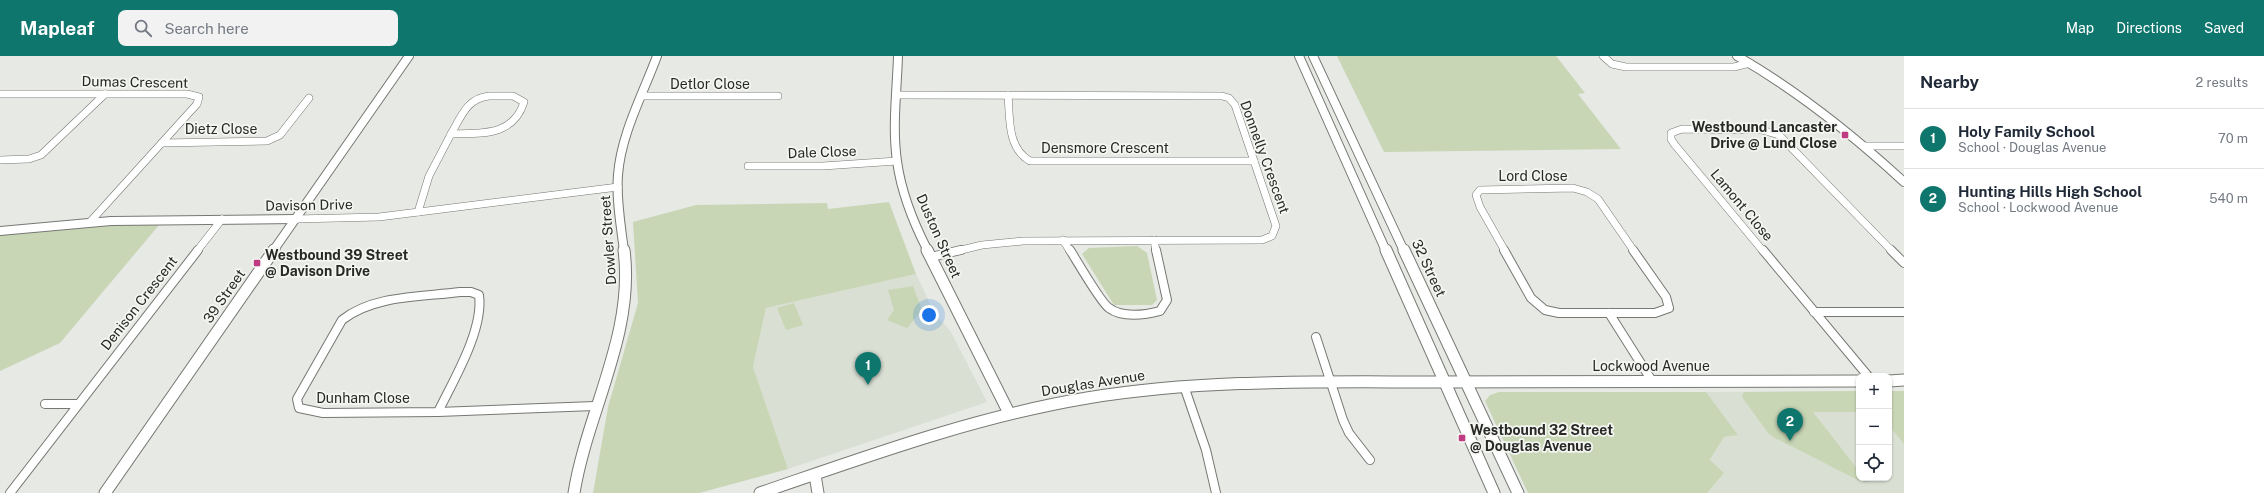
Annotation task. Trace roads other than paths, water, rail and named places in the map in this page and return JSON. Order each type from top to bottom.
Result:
[{"type":"street","name":"39 Street","points":[[105,493],[409,56]]},
{"type":"street","name":"Dowler Street","points":[[574,493],[578,465],[620,326],[625,292],[626,267],[618,187],[624,147],[657,56]]},
{"type":"street","name":"Duston Street","points":[[898,56],[895,131],[898,161],[910,208],[931,257],[1009,413]]},
{"type":"street","points":[[1298,56],[1494,493]]},
{"type":"street","name":"32 Street","points":[[1313,56],[1518,493]]},
{"type":"street","points":[[1603,56],[1612,64],[1626,67],[1734,67],[1750,63]]},
{"type":"street","points":[[1737,56],[1804,97],[1866,146],[1904,182]]},
{"type":"street","name":"Dumas Crescent","points":[[0,94],[191,94],[199,97],[197,104],[90,222]]},
{"type":"street","points":[[0,160],[29,159],[42,155],[106,94]]},
{"type":"street","name":"Donnelly Crescent","points":[[896,95],[1222,96],[1231,100],[1235,105],[1276,226],[1275,234],[1272,237],[1262,240],[1063,240],[996,243],[931,257]]},
{"type":"street","name":"Densmore Crescent","points":[[1008,95],[1011,125],[1016,151],[1021,157],[1030,161],[1254,161]]},
{"type":"street","points":[[418,212],[430,171],[450,134],[468,105],[477,98],[512,96],[520,98],[524,102],[515,122],[508,127],[500,130],[450,134]]},
{"type":"street","name":"Detlor Close","points":[[642,96],[778,96]]},
{"type":"street","name":"Dietz Close","points":[[162,143],[267,142],[280,134],[309,98]]},
{"type":"street","name":"Lamont Close","points":[[1865,373],[1671,139],[1670,136],[1672,131],[1756,129],[1779,135],[1904,263]]},
{"type":"street","points":[[1866,146],[1904,146]]},
{"type":"street","name":"Dale Close","points":[[748,166],[824,166],[898,161]]},
{"type":"street","name":"Davison Drive","points":[[0,231],[90,222],[367,218],[618,187]]},
{"type":"street","name":"Lord Close","points":[[1573,188],[1587,192],[1598,199],[1669,304],[1669,308],[1661,312],[1609,313],[1552,312],[1536,302],[1480,207],[1476,199],[1478,193],[1492,189],[1573,188]]},
{"type":"street","name":"Denison Crescent","points":[[10,493],[222,219]]},
{"type":"street","points":[[1063,240],[1108,308],[1117,313],[1149,314],[1160,311],[1167,300],[1154,240]]},
{"type":"street","name":"Dunham Close","points":[[438,412],[473,334],[481,300],[479,295],[475,293],[460,292],[370,305],[352,311],[342,320],[297,399],[299,408],[314,412],[438,412],[521,412],[595,406]]},
{"type":"street","points":[[1814,312],[1904,312]]},
{"type":"street","points":[[1609,313],[1652,381]]},
{"type":"street","points":[[1316,337],[1329,382],[1346,426],[1370,460]]},
{"type":"street","points":[[1892,380],[1904,380]]},
{"type":"street","name":"Lockwood Avenue","points":[[1444,381],[1856,381]]},
{"type":"street","name":"Douglas Avenue","points":[[760,493],[929,435],[1009,413],[1111,394],[1184,386],[1329,382],[1444,381]]},
{"type":"street","points":[[1184,386],[1206,450],[1216,493]]},
{"type":"street","points":[[46,404],[78,404]]},
{"type":"street","points":[[815,475],[818,493]]},
{"type":"place","name":"Westbound Lancaster Drive @ Lund Close","points":[[1845,135]]},
{"type":"place","name":"Westbound 39 Street @ Davison Drive","points":[[257,263]]},
{"type":"place","name":"Holy Family School","points":[[868,385]]},
{"type":"place","name":"Westbound 32 Street @ Douglas Avenue","points":[[1462,438]]},
{"type":"place","name":"Hunting Hills High School","points":[[1790,441]]}]
